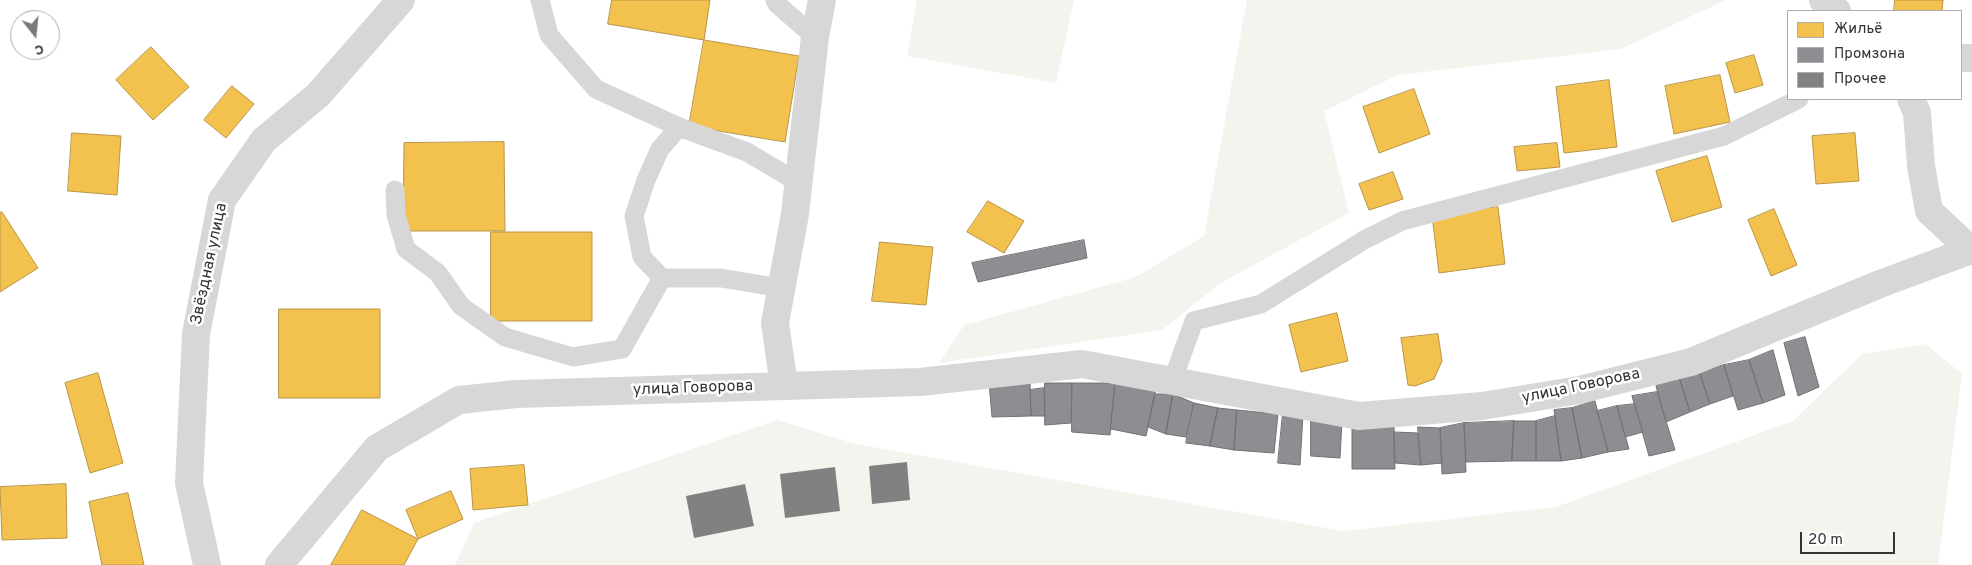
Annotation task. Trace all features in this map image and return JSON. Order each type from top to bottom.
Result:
[{"type":"street","name":"Звёздная улица","points":[[207,565],[189,484],[196,334],[222,200],[264,140],[318,95],[401,0]]},
{"type":"street","points":[[784,386],[775,323],[799,183],[815,37],[822,0]]},
{"type":"street","points":[[1823,0],[1836,10]]},
{"type":"street","points":[[1910,100],[1917,113],[1921,166],[1930,211],[1972,251]]},
{"type":"street","name":"улица Говорова","points":[[279,565],[377,448],[459,400],[516,394],[920,382],[1082,364],[1359,416],[1491,405],[1579,390],[1691,362],[1880,284],[1972,251]]},
{"type":"lane","points":[[540,0],[549,35],[596,89],[679,127],[747,152],[799,183]]},
{"type":"lane","points":[[775,0],[776,4],[815,37]]},
{"type":"lane","points":[[1172,382],[1194,321],[1261,304],[1364,240],[1402,221],[1724,136],[1796,100]]},
{"type":"lane","points":[[679,127],[660,149],[646,180],[634,216],[642,257],[662,278],[721,278],[781,288]]},
{"type":"lane","points":[[395,190],[396,215],[406,249],[438,272],[461,306],[504,338],[573,357],[622,350],[662,278]]},
{"type":"shaded area","points":[[917,0],[1074,0],[1056,83],[907,56]]},
{"type":"shaded area","points":[[1247,0],[1726,0],[1621,49],[1398,75],[1324,111],[1349,213],[1219,284],[1162,330],[939,363],[964,325],[1136,277],[1204,236]]},
{"type":"shaded area","points":[[1926,344],[1962,374],[1938,565],[455,565],[474,523],[777,420],[856,444],[1343,531],[1556,507],[1793,421],[1862,354]]},
{"type":"building: Жильё","points":[[612,0],[710,0],[704,40],[608,24]]},
{"type":"building: Жильё","points":[[1895,0],[1943,0],[1942,10],[1894,10]]},
{"type":"building: Жильё","points":[[704,40],[799,56],[785,142],[689,126]]},
{"type":"building: Жильё","points":[[151,47],[189,87],[153,120],[116,80]]},
{"type":"building: Жильё","points":[[1754,55],[1763,85],[1735,93],[1726,63]]},
{"type":"building: Жильё","points":[[1720,75],[1730,122],[1674,134],[1665,86]]},
{"type":"building: Жильё","points":[[1609,80],[1617,147],[1564,153],[1556,87]]},
{"type":"building: Жильё","points":[[232,86],[254,104],[226,138],[204,120]]},
{"type":"building: Жильё","points":[[1414,89],[1430,134],[1379,153],[1363,107]]},
{"type":"building: Жильё","points":[[72,133],[121,136],[117,195],[68,191]]},
{"type":"building: Жильё","points":[[1855,133],[1859,181],[1816,184],[1812,136]]},
{"type":"building: Жильё","points":[[504,142],[505,231],[403,231],[404,143]]},
{"type":"building: Жильё","points":[[1557,143],[1560,167],[1517,171],[1514,147]]},
{"type":"building: Жильё","points":[[1707,156],[1722,207],[1672,222],[1656,171]]},
{"type":"building: Жильё","points":[[1393,172],[1403,199],[1369,210],[1359,184]]},
{"type":"building: Жильё","points":[[988,201],[1024,221],[1004,253],[967,232]]},
{"type":"building: Жильё","points":[[1498,207],[1505,264],[1439,273],[1432,215]]},
{"type":"building: Жильё","points":[[1774,209],[1797,265],[1771,276],[1748,220]]},
{"type":"building: Жильё","points":[[2,212],[38,268],[0,292],[0,213]]},
{"type":"building: Жильё","points":[[491,232],[592,232],[592,321],[491,321]]},
{"type":"building: Жильё","points":[[880,242],[933,247],[926,305],[872,301]]},
{"type":"building: Жильё","points":[[279,309],[380,309],[380,398],[279,398]]},
{"type":"building: Жильё","points":[[1337,313],[1348,361],[1301,372],[1289,325]]},
{"type":"building: Жильё","points":[[1438,334],[1442,361],[1434,379],[1415,386],[1408,385],[1401,338]]},
{"type":"building: Жильё","points":[[98,373],[123,463],[90,473],[65,383]]},
{"type":"building: Жильё","points":[[524,465],[528,505],[473,510],[470,469]]},
{"type":"building: Жильё","points":[[66,484],[67,538],[2,540],[0,487]]},
{"type":"building: Жильё","points":[[451,491],[463,519],[418,539],[406,510]]},
{"type":"building: Жильё","points":[[128,493],[144,565],[102,565],[89,502]]},
{"type":"building: Жильё","points":[[362,510],[418,539],[404,565],[331,565]]},
{"type":"building: Промзона","points":[[1084,240],[1087,258],[978,282],[972,263]]},
{"type":"building: Промзона","points":[[1805,337],[1819,387],[1798,396],[1784,343]]},
{"type":"building: Промзона","points":[[1773,350],[1785,395],[1763,403],[1749,360]]},
{"type":"building: Промзона","points":[[1749,360],[1763,403],[1738,410],[1724,365]]},
{"type":"building: Промзона","points":[[1724,365],[1733,396],[1710,404],[1699,371]]},
{"type":"building: Промзона","points":[[1699,371],[1710,404],[1690,412],[1679,377]]},
{"type":"building: Промзона","points":[[1679,377],[1690,412],[1666,422],[1656,386]]},
{"type":"building: Промзона","points":[[1030,381],[1031,416],[992,417],[989,382]]},
{"type":"building: Промзона","points":[[1045,383],[1072,383],[1071,423],[1045,425]]},
{"type":"building: Промзона","points":[[1072,383],[1115,383],[1110,435],[1072,432]]},
{"type":"building: Промзона","points":[[1115,383],[1156,389],[1146,436],[1111,429]]},
{"type":"building: Промзона","points":[[1044,388],[1045,416],[1031,416],[1030,390]]},
{"type":"building: Промзона","points":[[1657,392],[1675,450],[1649,456],[1632,396]]},
{"type":"building: Промзона","points":[[1155,394],[1173,394],[1166,434],[1148,427]]},
{"type":"building: Промзона","points":[[1173,394],[1194,403],[1186,437],[1166,434]]},
{"type":"building: Промзона","points":[[1595,401],[1608,452],[1582,458],[1572,408]]},
{"type":"building: Промзона","points":[[1194,403],[1218,408],[1210,446],[1186,443]]},
{"type":"building: Промзона","points":[[1635,404],[1643,432],[1625,437],[1617,406]]},
{"type":"building: Промзона","points":[[1617,406],[1629,449],[1608,452],[1597,411]]},
{"type":"building: Промзона","points":[[1218,408],[1237,410],[1234,450],[1210,446]]},
{"type":"building: Промзона","points":[[1572,408],[1582,458],[1561,461],[1554,410]]},
{"type":"building: Промзона","points":[[1237,410],[1278,414],[1274,453],[1234,450]]},
{"type":"building: Промзона","points":[[1283,413],[1303,414],[1300,465],[1278,463]]},
{"type":"building: Промзона","points":[[1555,416],[1561,461],[1536,461],[1536,421]]},
{"type":"building: Промзона","points":[[1311,419],[1342,421],[1340,458],[1311,456]]},
{"type":"building: Промзона","points":[[1514,421],[1512,461],[1466,462],[1464,423]]},
{"type":"building: Промзона","points":[[1514,421],[1536,421],[1536,461],[1512,461]]},
{"type":"building: Промзона","points":[[1464,423],[1466,472],[1442,474],[1440,428]]},
{"type":"building: Промзона","points":[[1394,426],[1395,469],[1352,469],[1352,427]]},
{"type":"building: Промзона","points":[[1418,427],[1440,428],[1442,463],[1421,465]]},
{"type":"building: Промзона","points":[[1394,432],[1418,433],[1421,465],[1395,463]]},
{"type":"building: Прочее","points":[[907,462],[910,500],[872,504],[869,466]]},
{"type":"building: Прочее","points":[[835,467],[840,511],[785,518],[780,474]]},
{"type":"building: Прочее","points":[[745,484],[754,526],[694,538],[686,496]]}]
